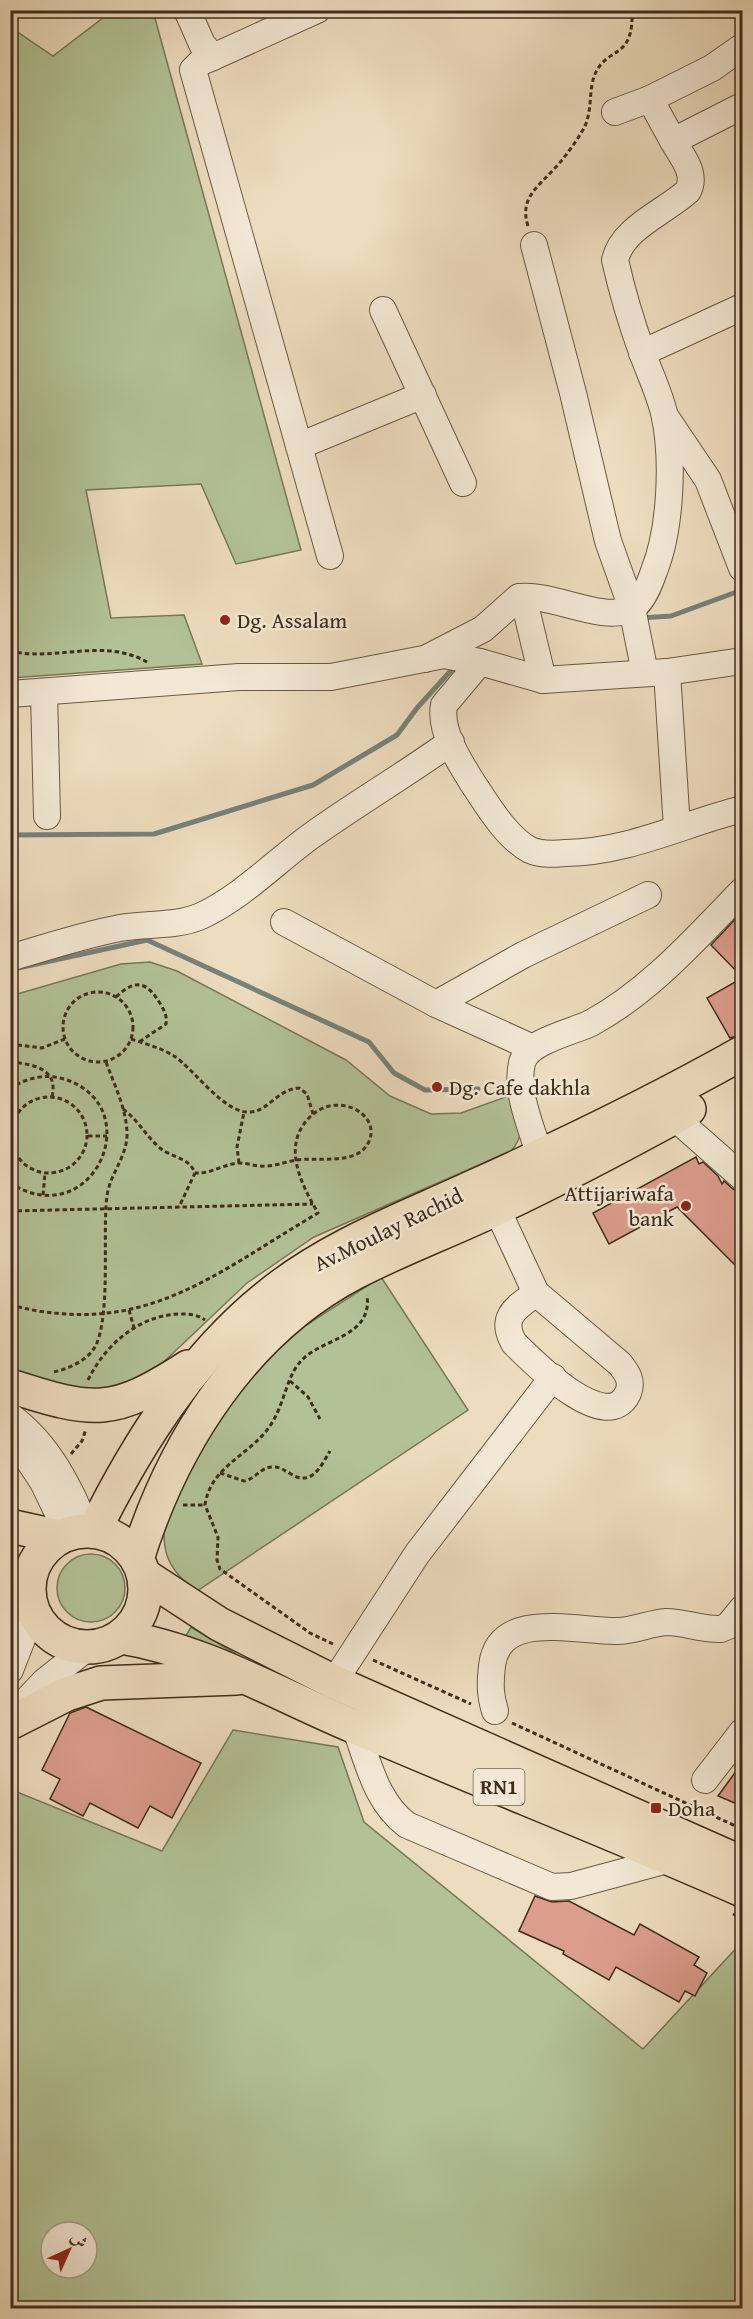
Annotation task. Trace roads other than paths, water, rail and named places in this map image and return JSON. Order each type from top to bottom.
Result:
[{"type":"main road","name":"Av.Moulay Rachid","points":[[141,1567],[158,1498],[184,1443],[218,1393],[280,1326],[354,1273],[497,1209],[668,1107],[742,1053]]},
{"type":"main road","name":"Av.Moulay Rachid","points":[[77,1533],[121,1479],[209,1339],[268,1295],[339,1248],[540,1156],[742,1078]]},
{"type":"main road","points":[[10,1386],[77,1406],[110,1405],[153,1389],[209,1339]]},
{"type":"main road","name":"RN1","points":[[10,1526],[111,1535],[126,1545],[141,1567],[219,1624],[334,1682],[742,1863]]},
{"type":"main road","points":[[77,1533],[38,1557],[24,1599],[42,1626],[55,1638],[71,1645],[88,1647],[106,1644],[121,1636],[134,1624],[142,1609],[146,1592],[141,1567]]},
{"type":"main road","name":"RN1","points":[[121,1636],[176,1648],[210,1661],[355,1727],[742,1890]]},
{"type":"main road","points":[[10,1723],[67,1694],[101,1683],[242,1677]]},
{"type":"street","points":[[187,10],[202,44],[213,57]]},
{"type":"street","points":[[317,10],[201,62],[193,70],[330,556]]},
{"type":"street","points":[[615,112],[650,99],[712,68],[742,47]]},
{"type":"street","points":[[650,99],[692,174],[693,181],[688,191],[627,237],[617,252],[615,260],[642,353],[664,413],[708,480],[735,529],[742,568]]},
{"type":"street","points":[[673,141],[742,106]]},
{"type":"street","points":[[534,245],[573,393],[608,541],[656,673],[677,828]]},
{"type":"street","points":[[642,353],[742,307]]},
{"type":"street","points":[[383,310],[463,483]]},
{"type":"street","points":[[299,447],[423,395]]},
{"type":"street","points":[[425,658],[483,629],[519,597],[544,597],[616,613],[632,608],[648,586],[664,547],[669,493],[664,413]]},
{"type":"street","points":[[527,613],[543,680]]},
{"type":"street","points":[[10,694],[239,676],[332,677],[425,658],[470,659],[543,680],[656,673],[742,661]]},
{"type":"street","points":[[470,659],[444,705],[445,728],[482,797],[520,843],[531,850],[542,854],[598,853],[633,844],[742,808]]},
{"type":"street","points":[[44,693],[47,816]]},
{"type":"street","points":[[10,958],[96,933],[144,924],[180,922],[200,916],[216,908],[276,865],[309,837],[401,778],[451,742]]},
{"type":"street","points":[[540,1156],[521,1086],[522,1061],[533,1048],[591,1023],[622,1003],[660,972],[742,891]]},
{"type":"street","points":[[436,1004],[523,955],[648,895]]},
{"type":"street","points":[[285,922],[436,1004],[533,1048]]},
{"type":"street","points":[[668,1107],[742,1177]]},
{"type":"street","points":[[497,1209],[536,1293],[620,1364],[630,1382],[628,1393],[623,1400],[605,1407],[583,1401],[519,1348],[508,1332],[507,1324],[516,1308],[536,1293]]},
{"type":"street","points":[[334,1682],[417,1554],[553,1377]]},
{"type":"street","points":[[10,1416],[30,1432],[45,1449],[74,1498],[77,1533]]},
{"type":"street","points":[[10,1432],[77,1533]]},
{"type":"street","points":[[10,1670],[24,1599]]},
{"type":"street","points":[[493,1713],[489,1688],[493,1659],[498,1646],[508,1635],[516,1631],[547,1628],[616,1631],[669,1622],[721,1629],[728,1626],[742,1609]]},
{"type":"street","points":[[10,1718],[44,1682],[88,1647]]},
{"type":"street","points":[[355,1727],[379,1792],[398,1818],[536,1881],[552,1887],[571,1886],[670,1858]]},
{"type":"street","points":[[705,1780],[742,1732]]},
{"type":"waterway","points":[[640,618],[671,616],[742,590]]},
{"type":"waterway","points":[[10,835],[154,834],[313,785],[397,735],[417,708],[456,665]]},
{"type":"waterway","points":[[18,968],[147,940],[369,1042],[394,1073],[425,1090],[478,1089]]},
{"type":"place","name":"Dg. Assalam","points":[[225,620]]},
{"type":"place","name":"Dg. Cafe dakhla","points":[[437,1087]]},
{"type":"place","name":"Attijariwafa bank","points":[[686,1206]]},
{"type":"place","name":"Doha","points":[[656,1808]]}]
